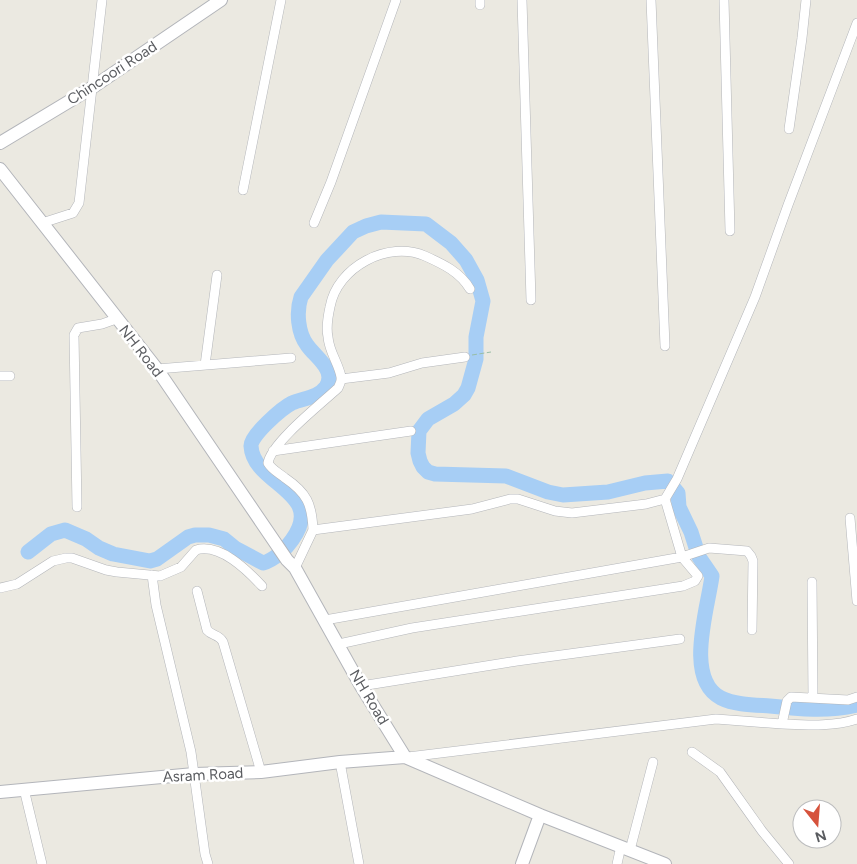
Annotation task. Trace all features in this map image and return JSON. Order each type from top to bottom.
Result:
[{"type":"main road","name":"Chincoori Road","points":[[0,143],[93,88],[221,0]]},
{"type":"main road","name":"NH Road","points":[[0,169],[157,369],[291,564],[339,644],[361,686],[405,757]]},
{"type":"main road","name":"Asram Road","points":[[0,792],[194,774],[261,772],[340,762],[405,757]]},
{"type":"main road","points":[[405,757],[540,815],[664,864]]},
{"type":"main road","points":[[522,864],[540,815]]},
{"type":"street","points":[[42,224],[73,213],[79,203],[102,0]]},
{"type":"street","points":[[243,190],[282,0]]},
{"type":"street","points":[[314,223],[331,182],[396,0]]},
{"type":"street","points":[[522,0],[531,300]]},
{"type":"street","points":[[651,0],[665,346]]},
{"type":"street","points":[[724,0],[730,232]]},
{"type":"street","points":[[789,129],[806,0]]},
{"type":"street","points":[[313,530],[472,509],[510,499],[518,499],[555,512],[572,513],[646,504],[667,497],[678,479],[755,297],[857,23]]},
{"type":"street","points":[[291,564],[313,530],[310,507],[307,497],[294,484],[273,470],[268,463],[273,451],[289,433],[338,388],[341,379],[327,336],[329,308],[343,278],[367,260],[382,253],[408,250],[422,255],[460,275],[470,289]]},
{"type":"street","points":[[205,365],[217,275]]},
{"type":"street","points":[[77,507],[74,335],[78,328],[102,324],[116,319]]},
{"type":"street","points":[[341,379],[389,373],[422,363],[465,357]]},
{"type":"street","points":[[157,369],[291,358]]},
{"type":"street","points":[[0,376],[10,376]]},
{"type":"street","points":[[273,451],[412,431]]},
{"type":"street","points":[[339,644],[412,628],[683,586],[696,581],[698,576],[686,555],[667,497]]},
{"type":"street","points":[[850,518],[857,602]]},
{"type":"street","points":[[0,588],[17,584],[53,561],[66,558],[72,558],[117,572],[160,576],[186,563],[196,550],[207,548],[218,551],[239,564],[262,586]]},
{"type":"street","points":[[325,620],[716,548],[750,553],[753,561],[752,630]]},
{"type":"street","points":[[152,575],[156,605],[191,752],[208,864]]},
{"type":"street","points":[[812,582],[813,698]]},
{"type":"street","points":[[197,591],[207,630],[209,633],[220,637],[223,642],[261,772]]},
{"type":"street","points":[[361,686],[517,661],[680,639]]},
{"type":"street","points":[[786,722],[787,701],[791,697],[848,700],[857,697]]},
{"type":"street","points":[[405,757],[716,719],[786,722],[804,725],[849,722],[857,719]]},
{"type":"street","points":[[692,752],[720,772],[762,831],[789,864]]},
{"type":"street","points":[[340,762],[358,864]]},
{"type":"street","points":[[617,864],[626,848],[653,762]]},
{"type":"street","points":[[24,790],[42,864]]},
{"type":"path","points":[[465,357],[491,352]]},
{"type":"waterway","points":[[28,552],[51,534],[65,530],[113,554],[150,561],[157,559],[188,537],[195,535],[209,535],[224,539],[235,548],[263,563],[279,554],[292,540],[300,524],[301,511],[295,499],[263,470],[255,459],[251,446],[252,441],[261,429],[281,410],[292,403],[323,391],[329,381],[327,369],[307,345],[302,335],[298,316],[301,297],[327,260],[353,232],[381,222],[426,224],[451,243],[466,260],[477,280],[483,301],[476,337],[476,359],[468,388],[464,395],[454,404],[428,419],[419,431],[418,453],[423,467],[428,472],[435,474],[506,476],[548,492],[563,495],[608,492],[645,483],[668,481],[678,493],[679,507],[691,532],[699,557],[712,576],[701,642],[703,675],[710,689],[721,698],[745,704],[814,709],[836,709],[857,705]]}]
